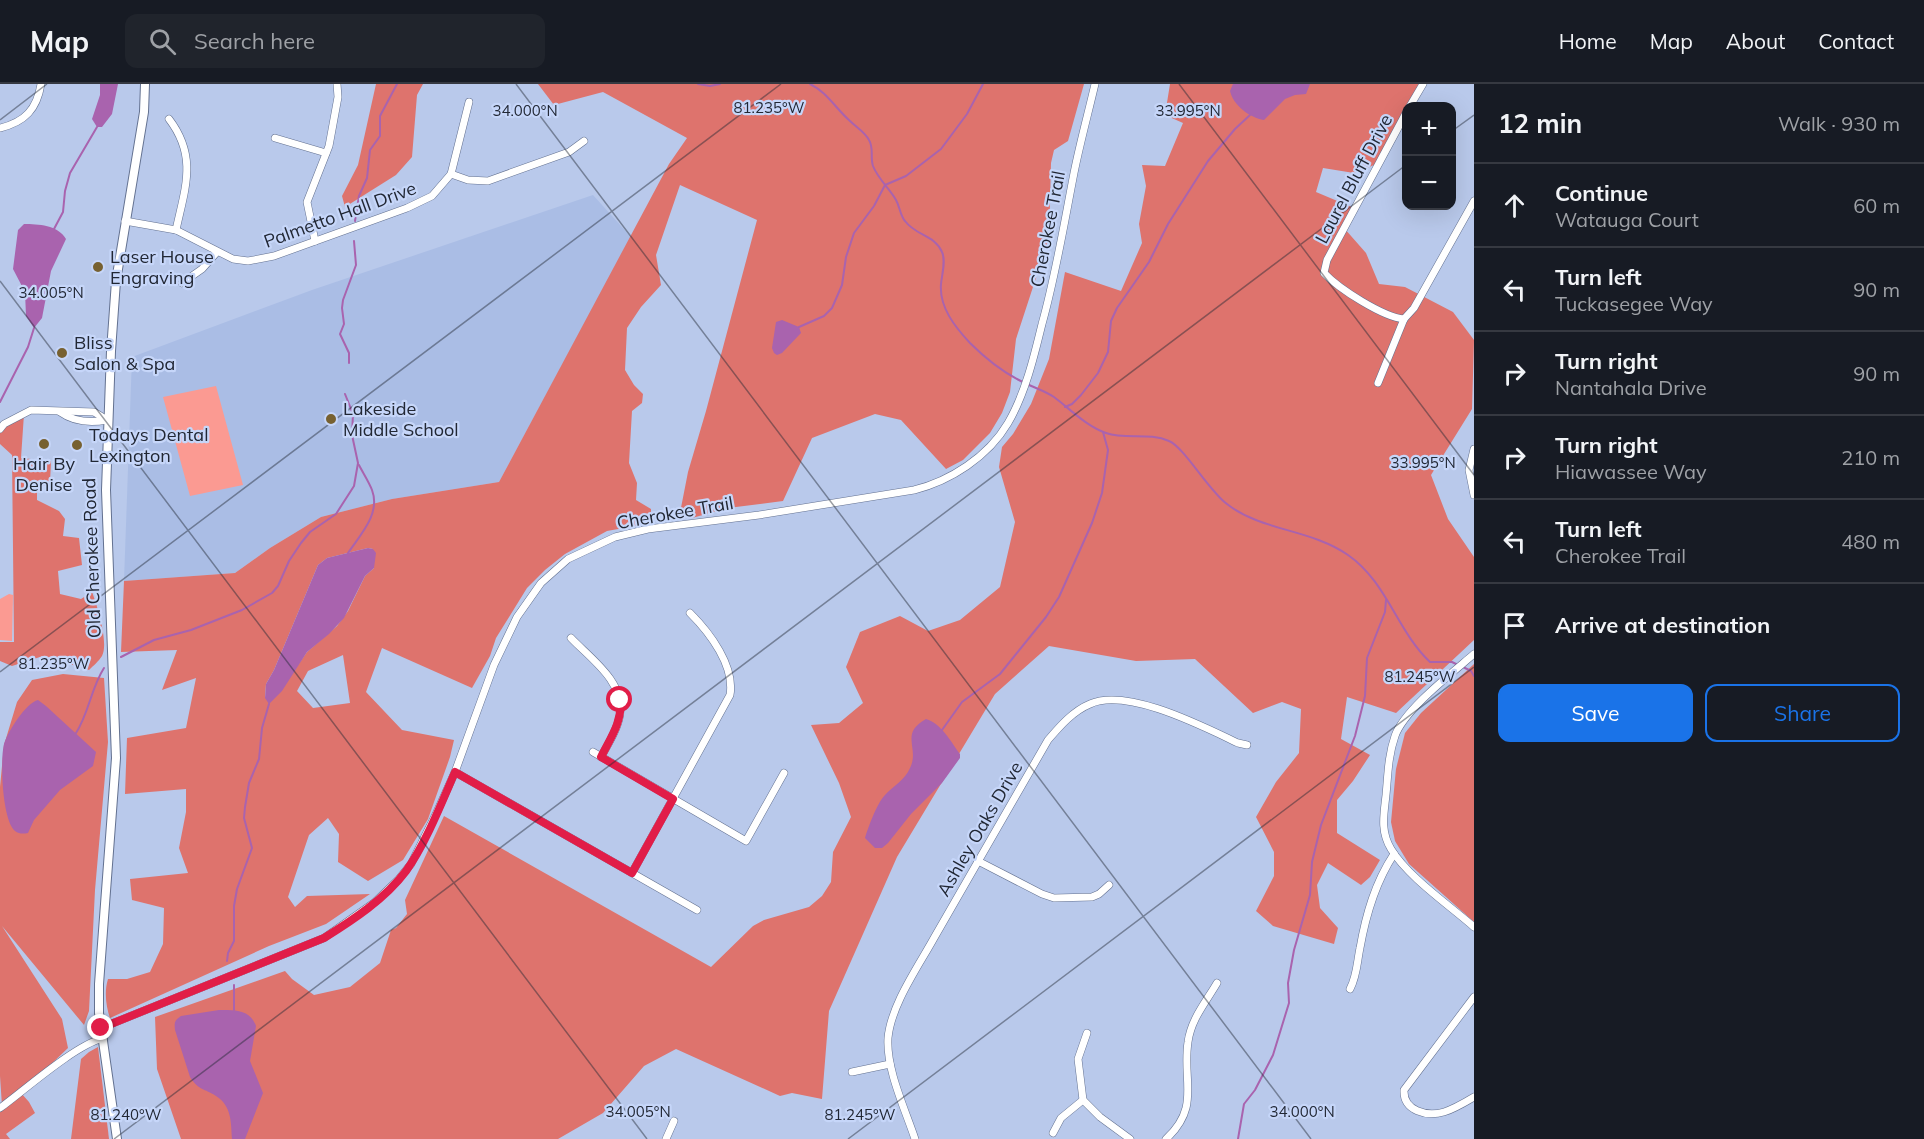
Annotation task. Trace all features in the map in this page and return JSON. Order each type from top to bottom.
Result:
[{"type":"street","points":[[0,128],[21,120],[32,110],[39,97],[41,84]]},
{"type":"street","name":"Old Cherokee Road","points":[[117,1139],[101,1028],[99,984],[116,758],[106,538],[107,420],[115,294],[144,112],[145,84]]},
{"type":"street","points":[[315,241],[307,202],[331,136],[338,97],[337,84]]},
{"type":"street","name":"Cherokee Trail","points":[[101,1028],[324,938],[375,902],[405,871],[437,812],[455,772],[491,673],[518,617],[541,582],[567,559],[615,537],[648,529],[892,495],[936,484],[963,469],[989,446],[1007,425],[1031,364],[1060,253],[1075,171],[1095,84]]},
{"type":"street","name":"Laurel Bluff Drive","points":[[1412,102],[1423,84]]},
{"type":"street","name":"Palmetto Hall Drive","points":[[125,221],[176,230],[233,259],[248,261],[263,259],[423,201],[440,189],[451,174],[469,102]]},
{"type":"street","points":[[169,119],[181,137],[187,159],[176,230]]},
{"type":"street","name":"Laurel Bluff Drive","points":[[1402,122],[1327,260],[1324,273],[1353,295],[1394,318],[1404,320]]},
{"type":"street","points":[[275,138],[326,153]]},
{"type":"street","points":[[451,174],[468,180],[488,181],[569,152],[584,141]]},
{"type":"street","points":[[1378,383],[1404,320],[1421,296],[1474,201]]},
{"type":"street","points":[[182,283],[202,269],[217,252]]},
{"type":"street","points":[[0,429],[4,424],[31,410],[94,412],[107,420]]},
{"type":"street","points":[[1474,449],[1469,470],[1474,495]]},
{"type":"street","points":[[632,873],[728,701],[730,678],[721,656],[702,626],[690,613]]},
{"type":"street","points":[[571,638],[607,675],[620,700],[621,711],[618,724],[601,757]]},
{"type":"street","points":[[1474,654],[1412,711],[1395,737],[1387,766],[1383,820],[1386,839],[1394,854],[1407,869],[1474,927]]},
{"type":"street","name":"Ashley Oaks Drive","points":[[915,1139],[891,1064],[888,1039],[893,1016],[906,989],[1048,740],[1068,718],[1090,704],[1113,700],[1154,708],[1247,745]]},
{"type":"street","points":[[592,752],[746,841],[784,773]]},
{"type":"street","points":[[455,772],[697,910]]},
{"type":"street","points":[[1350,989],[1358,968],[1372,898],[1394,854]]},
{"type":"street","points":[[978,861],[1041,894],[1054,898],[1092,897],[1100,894],[1110,885]]},
{"type":"street","points":[[1166,1139],[1176,1130],[1184,1117],[1187,1106],[1189,1095],[1187,1052],[1192,1026],[1217,983]]},
{"type":"street","points":[[1474,997],[1404,1090],[1404,1098],[1415,1110],[1429,1114],[1442,1113],[1474,1097]]},
{"type":"street","points":[[1087,1033],[1078,1059],[1083,1100],[1100,1117],[1130,1139]]},
{"type":"street","points":[[0,1108],[72,1055],[103,1038]]},
{"type":"street","points":[[852,1072],[891,1064]]},
{"type":"street","points":[[1053,1133],[1061,1118],[1083,1100]]},
{"type":"street","points":[[666,1139],[674,1121]]},
{"type":"shaded area","points":[[100,84],[118,84],[112,114],[102,127],[97,127],[92,119],[100,95]]},
{"type":"shaded area","points":[[376,84],[423,84],[417,95],[412,157],[396,175],[345,207],[342,196],[358,165]]},
{"type":"shaded area","points":[[538,84],[1084,84],[1068,141],[1054,150],[1051,163],[1049,238],[1016,339],[1010,392],[1002,413],[990,433],[963,460],[946,469],[901,420],[875,414],[812,438],[783,501],[728,508],[692,518],[679,518],[688,472],[757,220],[680,185],[656,255],[661,285],[641,307],[627,328],[625,370],[643,394],[642,403],[632,411],[629,463],[637,483],[636,500],[651,509],[651,517],[646,524],[607,531],[565,554],[545,570],[527,588],[496,638],[490,656],[472,688],[382,648],[366,692],[402,730],[454,740],[428,819],[403,860],[368,881],[338,862],[339,834],[328,818],[309,835],[288,897],[295,907],[307,896],[370,894],[326,924],[269,946],[110,1018],[106,999],[108,979],[127,979],[150,972],[163,944],[164,908],[132,900],[130,879],[188,873],[179,848],[186,812],[186,789],[125,794],[127,738],[186,728],[196,678],[162,690],[177,650],[121,652],[124,581],[235,573],[270,548],[321,517],[392,499],[499,482],[669,164],[687,138],[603,92],[554,105]],"holes":[[[368,548],[373,549],[374,568],[365,576],[348,611],[337,626],[307,652],[289,678],[265,698],[266,684],[318,565],[327,558]],[[343,655],[350,703],[313,708],[297,691],[308,671]]]},
{"type":"shaded area","points":[[1170,84],[1423,84],[1412,102],[1402,102],[1402,120],[1379,163],[1354,173],[1323,168],[1316,192],[1354,208],[1344,228],[1366,253],[1379,284],[1405,287],[1453,312],[1474,340],[1472,409],[1431,475],[1448,519],[1474,557],[1474,640],[1396,713],[1347,697],[1341,739],[1370,755],[1337,800],[1337,833],[1380,860],[1370,877],[1361,885],[1328,863],[1317,885],[1320,908],[1338,928],[1334,944],[1273,926],[1256,911],[1274,876],[1274,852],[1256,817],[1276,782],[1299,753],[1301,709],[1282,702],[1253,713],[1195,659],[1136,661],[1049,646],[995,694],[897,857],[829,1011],[822,1099],[792,1093],[780,1096],[676,1049],[644,1066],[603,1113],[558,1139],[181,1139],[157,1069],[155,1017],[285,971],[314,995],[350,987],[380,963],[391,930],[396,928],[407,914],[405,900],[444,816],[711,967],[753,926],[764,920],[809,907],[822,896],[831,882],[833,852],[851,817],[839,783],[811,725],[839,723],[863,703],[846,667],[860,632],[900,616],[928,631],[960,620],[1000,587],[1015,522],[999,467],[1002,447],[1013,434],[1031,404],[1049,359],[1065,272],[1121,291],[1142,243],[1139,224],[1146,186],[1142,165],[1165,166],[1183,123],[1165,115]]},
{"type":"shaded area","points":[[1233,84],[1310,84],[1306,94],[1285,99],[1264,120],[1253,117],[1238,106],[1230,91]]},
{"type":"shaded area","name":"Lakeside Middle School","points":[[593,195],[631,237],[499,482],[392,499],[321,517],[270,548],[235,573],[124,581],[132,357],[312,290]]},
{"type":"shaded area","points":[[24,224],[53,228],[66,239],[51,271],[42,318],[34,328],[26,316],[25,292],[13,269],[18,230]]},
{"type":"shaded area","points":[[782,320],[799,327],[801,333],[782,353],[777,355],[772,348],[776,322]]},
{"type":"shaded area","points":[[216,386],[243,485],[190,496],[163,397]]},
{"type":"shaded area","points":[[24,414],[21,458],[51,461],[50,483],[37,489],[37,500],[59,511],[65,519],[63,536],[79,538],[82,565],[58,571],[60,594],[81,599],[92,592],[99,615],[104,650],[101,658],[89,670],[43,656],[12,666],[0,661],[0,642],[14,642],[12,455],[0,444],[0,429]]},
{"type":"shaded area","points":[[368,548],[373,549],[376,553],[374,568],[365,576],[344,618],[307,652],[282,691],[269,704],[265,698],[266,684],[318,565],[327,558]]},
{"type":"shaded area","points":[[9,594],[13,595],[12,641],[0,640],[0,599]]},
{"type":"shaded area","points":[[1474,664],[1474,922],[1409,864],[1395,841],[1391,822],[1396,769],[1405,733],[1421,713]]},
{"type":"shaded area","points":[[63,674],[104,678],[108,742],[95,890],[89,1011],[84,1025],[2,926],[62,1019],[68,1048],[21,1093],[35,1113],[6,1134],[10,1139],[0,1139],[0,1108],[2,1106],[0,1076],[0,787],[4,745],[17,702],[32,680]]},
{"type":"shaded area","points":[[38,700],[96,752],[93,766],[60,790],[34,820],[28,833],[21,834],[15,831],[7,815],[2,776],[4,744],[18,718],[28,706]]},
{"type":"shaded area","points":[[926,719],[936,724],[945,733],[960,754],[960,758],[942,783],[911,814],[888,843],[882,848],[875,848],[865,838],[876,809],[888,792],[908,772],[913,754],[914,730]]},
{"type":"shaded area","points":[[219,1010],[246,1013],[256,1026],[250,1061],[263,1093],[245,1139],[232,1139],[230,1115],[225,1105],[216,1096],[193,1082],[175,1030],[175,1021],[181,1016]]},
{"type":"shaded area","points":[[98,1047],[109,1139],[71,1139],[81,1059]]},
{"type":"waterway","points":[[355,221],[359,196],[367,178],[370,150],[380,136],[380,116],[397,84]]},
{"type":"waterway","points":[[698,84],[710,86],[720,84]]},
{"type":"waterway","points":[[810,84],[826,96],[867,137],[871,146],[873,166],[896,200],[903,219],[914,230],[939,246],[944,259],[941,292],[945,309],[959,330],[983,355],[1010,375],[1054,397],[1085,422],[1099,430],[1114,435],[1154,437],[1169,441],[1182,452],[1212,490],[1240,513],[1334,546],[1348,555],[1373,579],[1409,636],[1430,662],[1452,662],[1458,665]]},
{"type":"waterway","points":[[799,327],[824,316],[832,308],[842,285],[846,257],[854,233],[874,206],[885,185],[906,176],[941,149],[967,114],[983,84]]},
{"type":"waterway","points":[[1065,407],[1081,395],[1098,373],[1108,352],[1111,321],[1117,308],[1149,262],[1168,224],[1208,161],[1250,115]]},
{"type":"waterway","points":[[54,229],[63,212],[70,173],[97,127]]},
{"type":"waterway","points":[[349,363],[349,353],[340,334],[344,324],[343,300],[356,265],[354,241]]},
{"type":"waterway","points":[[0,402],[28,347],[34,328]]},
{"type":"waterway","points":[[121,657],[154,640],[191,630],[242,610],[272,593],[278,586],[289,561],[301,543],[310,532],[336,514],[354,486],[358,463],[352,435],[353,414],[345,394]]},
{"type":"waterway","points":[[942,730],[962,702],[1000,674],[1046,617],[1059,597],[1092,523],[1102,493],[1108,450],[1103,432]]},
{"type":"waterway","points":[[348,553],[368,524],[374,507],[372,490],[359,465]]},
{"type":"waterway","points":[[1238,1139],[1244,1104],[1255,1090],[1273,1055],[1289,1003],[1288,983],[1294,950],[1310,895],[1312,862],[1321,825],[1355,736],[1365,696],[1367,658],[1385,612],[1386,600]]},
{"type":"waterway","points":[[1463,667],[1471,671],[1474,676]]},
{"type":"waterway","points":[[76,733],[104,668]]},
{"type":"waterway","points":[[227,961],[234,941],[234,906],[237,889],[252,848],[244,818],[245,807],[249,783],[259,759],[262,728],[269,704]]},
{"type":"waterway","points":[[234,985],[234,1010]]},
{"type":"place","name":"Laser House Engraving","points":[[98,267]]},
{"type":"place","name":"Bliss Salon & Spa","points":[[62,353]]},
{"type":"place","name":"Lakeside Middle School","points":[[331,419]]},
{"type":"place","name":"Hair By Denise","points":[[44,444]]},
{"type":"place","name":"Todays Dental Lexington","points":[[77,445]]},
{"type":"route","points":[[101,1028],[324,938],[344,925],[375,902],[411,864],[455,772],[632,873],[673,799],[601,757],[618,724],[621,711],[620,700]]}]
